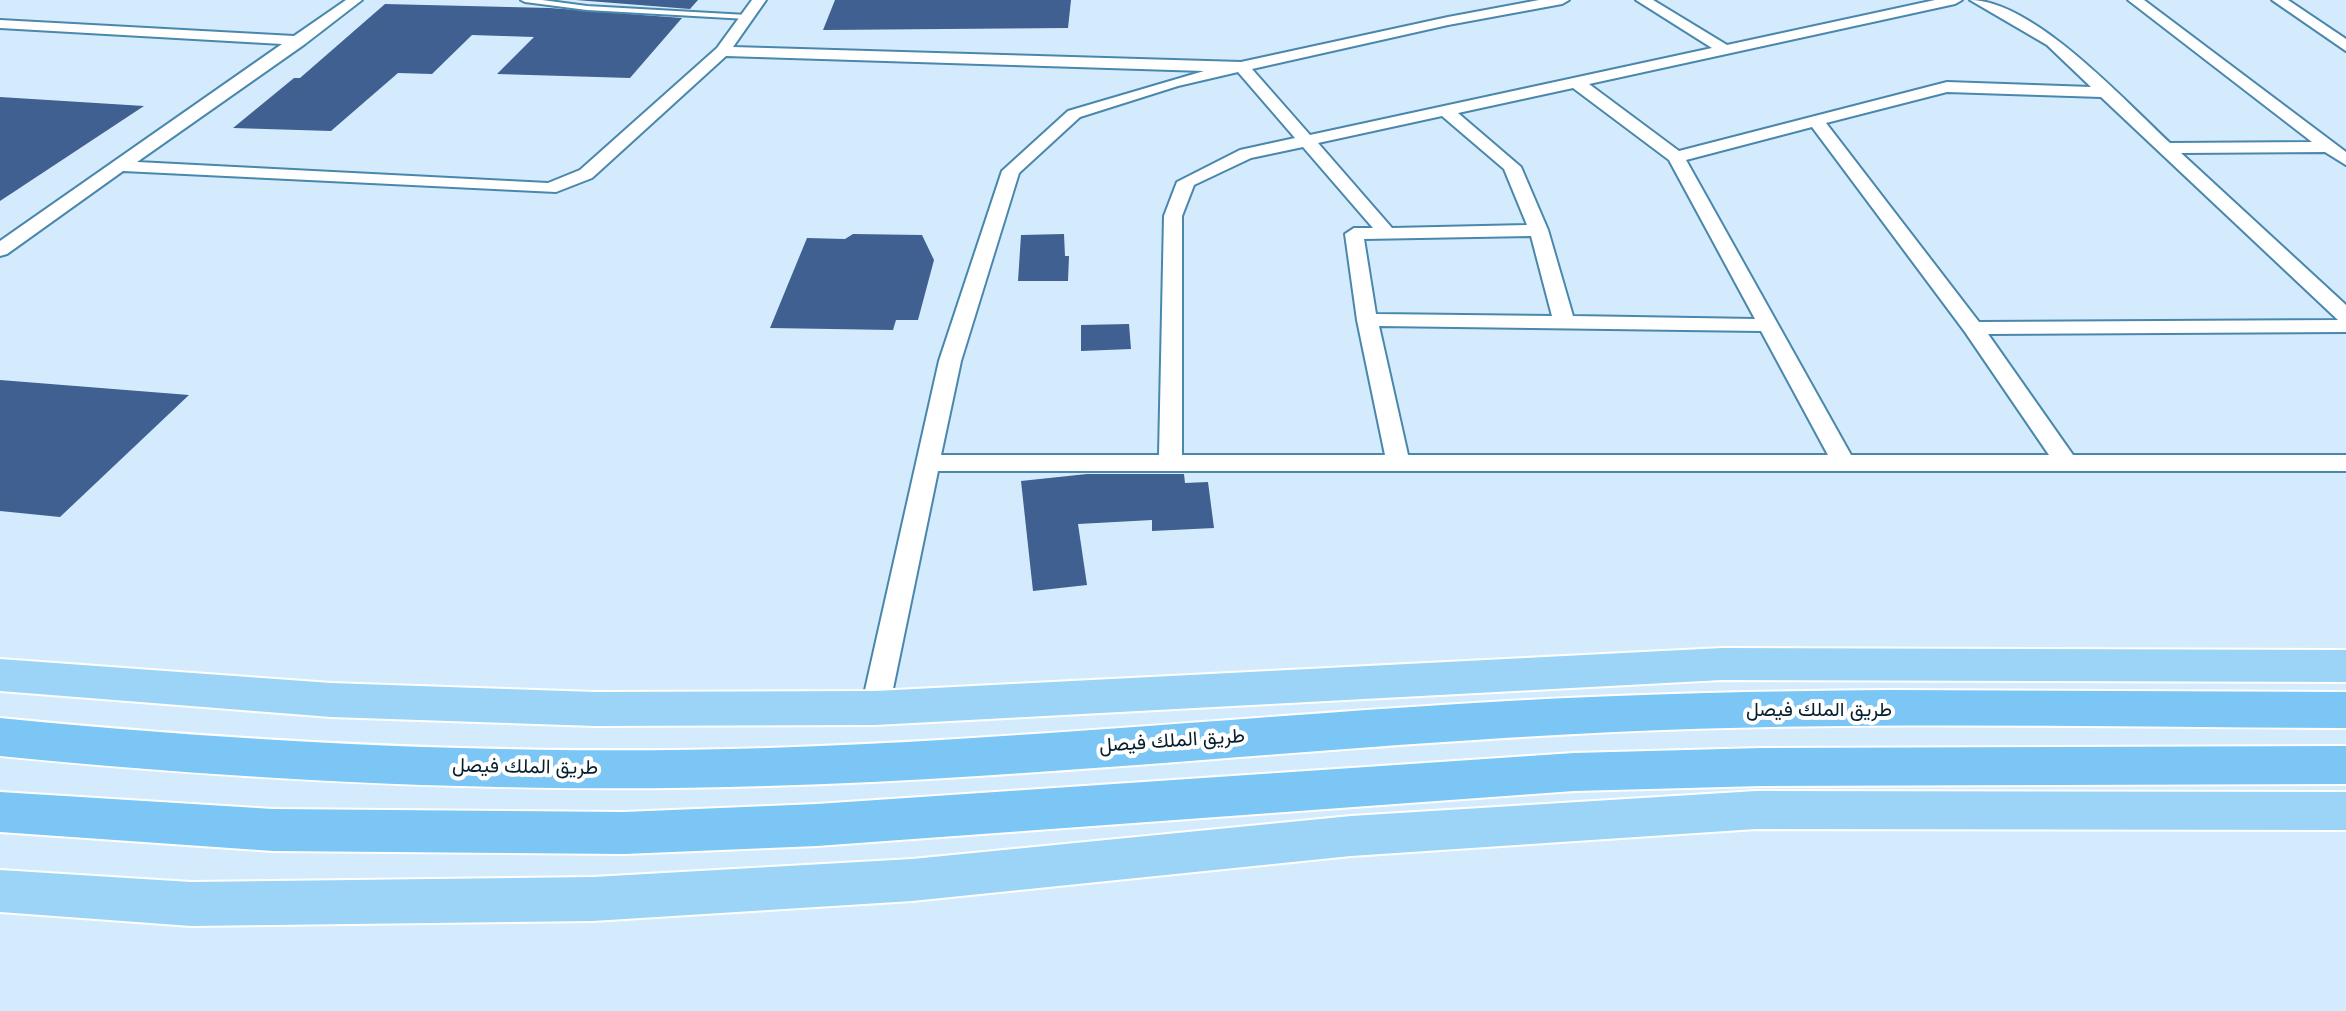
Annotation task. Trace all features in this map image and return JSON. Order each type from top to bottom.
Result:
[{"type":"highway","name":"طريق الملك فيصل","points":[[0,737],[172,755],[544,770],[768,767],[1620,713],[2346,710]]},
{"type":"highway","points":[[0,812],[150,824],[420,833],[624,833],[817,825],[1574,772],[1762,767],[2346,765]]},
{"type":"main road","points":[[0,675],[378,702],[595,709],[875,708],[1722,664],[2346,666]]},
{"type":"main road","points":[[0,721],[172,755]]},
{"type":"main road","points":[[0,891],[191,904],[593,899],[912,880],[1351,836],[1756,810],[2346,811]]},
{"type":"main road","points":[[0,821],[150,824]]},
{"type":"street","points":[[0,250],[355,0]]},
{"type":"street","points":[[119,166],[550,188],[586,174],[722,51],[759,0]]},
{"type":"street","points":[[875,708],[950,361],[1011,171],[1074,114],[1174,82],[1448,21],[1562,0]]},
{"type":"street","points":[[1643,0],[1725,50]]},
{"type":"street","points":[[1170,462],[1173,216],[1186,182],[1246,154],[1955,0]]},
{"type":"street","points":[[1977,0],[2052,42],[2346,316]]},
{"type":"street","points":[[2135,0],[2337,147],[2346,160]]},
{"type":"street","points":[[2279,0],[2346,46]]},
{"type":"street","points":[[0,24],[300,41]]},
{"type":"street","points":[[722,51],[1242,67],[1387,233]]},
{"type":"street","points":[[1576,82],[1676,157],[1844,463]]},
{"type":"street","points":[[1676,157],[1947,87],[2103,92]]},
{"type":"street","points":[[1445,110],[1512,167],[1539,230],[1564,322]]},
{"type":"street","points":[[1816,121],[1973,328],[2066,463]]},
{"type":"street","points":[[2167,148],[2337,147]]},
{"type":"street","points":[[1398,463],[1367,320],[1354,234],[1539,230]]},
{"type":"street","points":[[1367,320],[1768,325]]},
{"type":"street","points":[[1973,328],[2346,326]]},
{"type":"street","points":[[927,463],[2346,463]]},
{"type":"lane","points":[[525,0],[587,8],[747,17]]},
{"type":"building","points":[[576,0],[698,0],[690,9]]},
{"type":"building","points":[[835,0],[1071,0],[1068,28],[823,30]]},
{"type":"building","points":[[385,4],[550,8],[682,18],[630,78],[497,74],[534,37],[472,35],[432,74],[398,73],[331,131],[233,128],[294,78],[300,78]]},
{"type":"building","points":[[0,97],[144,106],[0,201]]},
{"type":"building","points":[[853,234],[922,235],[934,260],[918,320],[896,320],[893,330],[770,328],[807,238],[845,239]]},
{"type":"building","points":[[1064,234],[1065,256],[1069,256],[1068,281],[1018,281],[1021,235]]},
{"type":"building","points":[[1129,324],[1131,349],[1081,351],[1081,325]]},
{"type":"building","points":[[0,380],[189,395],[60,517],[0,511]]},
{"type":"building","points":[[1087,474],[1184,474],[1185,483],[1208,482],[1214,528],[1152,531],[1152,520],[1078,524],[1087,585],[1033,591],[1021,481]]}]
